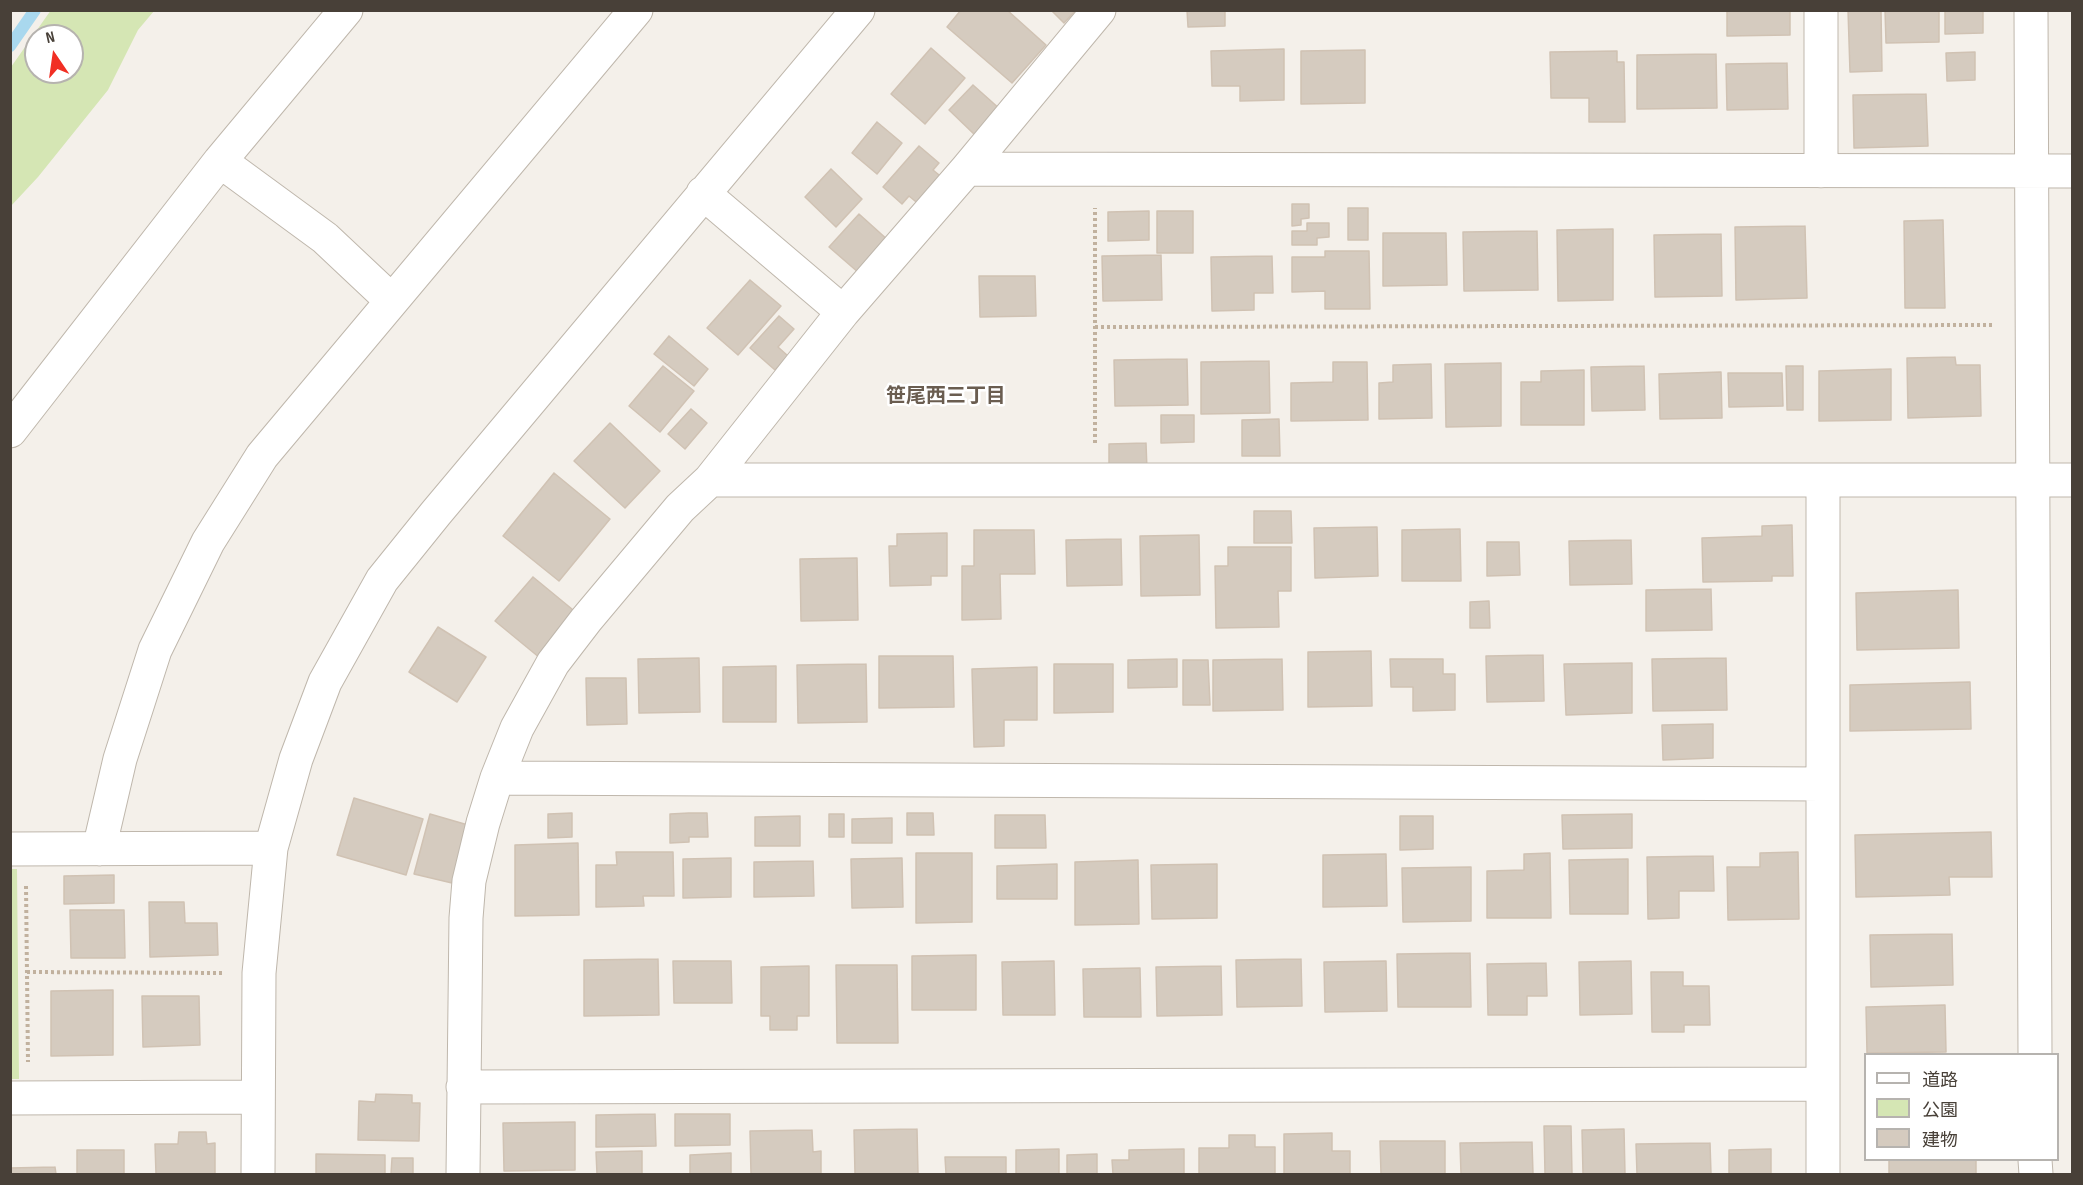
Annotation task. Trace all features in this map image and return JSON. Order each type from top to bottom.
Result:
[{"type":"street","points":[[10,431],[220,161],[346,10]]},
{"type":"street","points":[[99,849],[120,759],[155,650],[208,542],[262,456],[636,10]]},
{"type":"street","points":[[258,1174],[259,973],[271,848],[296,759],[324,682],[382,580],[858,10]]},
{"type":"street","points":[[463,1174],[466,918],[469,880],[497,778],[517,728],[553,663],[680,508],[710,480],[843,312],[967,169],[1099,10]]},
{"type":"street","points":[[1821,10],[1821,171]]},
{"type":"street","points":[[2031,10],[2035,1053]]},
{"type":"street","points":[[220,161],[325,238],[392,301]]},
{"type":"street","points":[[967,169],[2073,171]]},
{"type":"street","points":[[703,193],[843,312]]},
{"type":"street","points":[[710,480],[1823,482],[2073,480]]},
{"type":"street","points":[[1823,482],[1823,1174]]},
{"type":"street","points":[[497,778],[1823,784]]},
{"type":"street","points":[[18,849],[271,848]]},
{"type":"street","points":[[464,1086],[1823,1084]]},
{"type":"street","points":[[19,1098],[258,1097]]},
{"type":"path","points":[[1095,198],[1095,445]]},
{"type":"path","points":[[1095,327],[1992,325]]},
{"type":"path","points":[[18,849],[27,972],[19,1098]]},
{"type":"path","points":[[27,972],[259,973]]},
{"type":"green space","points":[[51,10],[154,11],[138,30],[108,90],[38,177],[11,206],[11,67],[24,48],[24,84],[84,84],[84,24],[41,24]]},
{"type":"green space","points":[[11,869],[17,869],[19,1079],[10,1079]]},
{"type":"building","points":[[961,10],[1007,10],[1046,45],[1012,83],[947,27]]},
{"type":"building","points":[[1051,10],[1076,10],[1064,23]]},
{"type":"building","points":[[1187,10],[1225,10],[1225,26],[1188,27]]},
{"type":"building","points":[[1727,10],[1790,10],[1790,35],[1727,36]]},
{"type":"building","points":[[1848,10],[1881,10],[1882,71],[1850,72]]},
{"type":"building","points":[[1885,10],[1939,10],[1939,42],[1886,43]]},
{"type":"building","points":[[1945,10],[1983,10],[1983,33],[1945,34]]},
{"type":"building","points":[[931,48],[965,78],[925,124],[891,94]]},
{"type":"building","points":[[1284,49],[1284,100],[1240,101],[1240,86],[1212,86],[1211,51]]},
{"type":"building","points":[[1365,50],[1365,103],[1301,104],[1301,51]]},
{"type":"building","points":[[1617,51],[1617,62],[1624,62],[1625,122],[1589,122],[1589,98],[1551,98],[1550,52]]},
{"type":"building","points":[[1975,52],[1975,80],[1947,81],[1946,53]]},
{"type":"building","points":[[1716,54],[1717,108],[1637,109],[1637,55]]},
{"type":"building","points":[[1787,63],[1788,109],[1727,110],[1726,64]]},
{"type":"building","points":[[973,85],[1001,110],[976,136],[949,110]]},
{"type":"building","points":[[1926,94],[1928,146],[1854,148],[1853,95]]},
{"type":"building","points":[[877,122],[902,143],[877,174],[852,153]]},
{"type":"building","points":[[919,146],[939,163],[933,170],[944,179],[921,206],[909,196],[902,204],[883,187]]},
{"type":"building","points":[[831,169],[862,199],[836,227],[805,197]]},
{"type":"building","points":[[1292,204],[1309,204],[1309,218],[1301,219],[1301,225],[1292,226]]},
{"type":"building","points":[[1348,208],[1368,208],[1368,240],[1348,240]]},
{"type":"building","points":[[1149,211],[1149,240],[1108,241],[1108,212]]},
{"type":"building","points":[[1157,211],[1193,211],[1193,253],[1157,253]]},
{"type":"building","points":[[859,214],[889,241],[859,273],[829,247]]},
{"type":"building","points":[[1943,220],[1945,308],[1905,308],[1904,221]]},
{"type":"building","points":[[1307,223],[1329,223],[1329,237],[1317,238],[1317,245],[1292,245],[1292,231],[1307,231]]},
{"type":"building","points":[[1805,226],[1807,298],[1736,300],[1735,227]]},
{"type":"building","points":[[1613,229],[1613,300],[1558,301],[1557,230]]},
{"type":"building","points":[[1537,231],[1538,290],[1464,291],[1463,232]]},
{"type":"building","points":[[1383,233],[1446,233],[1447,285],[1383,286]]},
{"type":"building","points":[[1721,234],[1722,296],[1655,297],[1654,235]]},
{"type":"building","points":[[1325,251],[1369,251],[1370,309],[1325,309],[1325,291],[1292,292],[1292,257],[1325,257]]},
{"type":"building","points":[[1161,255],[1162,300],[1103,301],[1102,256]]},
{"type":"building","points":[[1272,256],[1273,293],[1254,293],[1254,310],[1212,311],[1211,257]]},
{"type":"building","points":[[979,276],[1035,276],[1036,316],[980,317]]},
{"type":"building","points":[[750,280],[781,306],[738,355],[707,328]]},
{"type":"building","points":[[779,316],[794,329],[778,347],[788,356],[775,370],[750,348]]},
{"type":"building","points":[[669,336],[708,369],[694,386],[654,354]]},
{"type":"building","points":[[1955,357],[1956,365],[1980,365],[1981,416],[1908,418],[1907,358]]},
{"type":"building","points":[[1187,359],[1188,405],[1115,406],[1114,360]]},
{"type":"building","points":[[1269,361],[1270,413],[1201,414],[1201,362]]},
{"type":"building","points":[[1333,362],[1367,362],[1368,420],[1291,421],[1291,383],[1333,382]]},
{"type":"building","points":[[1501,363],[1501,426],[1446,427],[1445,364]]},
{"type":"building","points":[[1431,364],[1432,418],[1379,419],[1379,383],[1393,382],[1393,365]]},
{"type":"building","points":[[663,366],[694,391],[660,432],[629,406]]},
{"type":"building","points":[[1644,366],[1645,410],[1592,411],[1591,367]]},
{"type":"building","points":[[1786,366],[1803,366],[1803,410],[1787,410]]},
{"type":"building","points":[[1891,369],[1891,420],[1819,421],[1819,371]]},
{"type":"building","points":[[1584,370],[1584,425],[1521,425],[1521,382],[1541,382],[1541,371]]},
{"type":"building","points":[[1721,372],[1722,418],[1660,419],[1659,374]]},
{"type":"building","points":[[1728,373],[1782,373],[1783,406],[1729,407]]},
{"type":"building","points":[[691,409],[707,423],[685,449],[668,434]]},
{"type":"building","points":[[1161,415],[1194,415],[1194,442],[1161,443]]},
{"type":"building","points":[[1279,419],[1280,456],[1242,456],[1242,420]]},
{"type":"building","points":[[610,423],[660,471],[625,508],[574,461]]},
{"type":"building","points":[[1146,443],[1147,470],[1109,470],[1109,444]]},
{"type":"building","points":[[554,473],[610,519],[559,581],[503,536]]},
{"type":"building","points":[[1254,511],[1291,511],[1292,543],[1254,543]]},
{"type":"building","points":[[1792,525],[1793,576],[1772,576],[1772,581],[1703,582],[1702,538],[1762,536],[1762,526]]},
{"type":"building","points":[[1377,527],[1378,576],[1315,578],[1314,528]]},
{"type":"building","points":[[1460,529],[1461,581],[1402,581],[1402,530]]},
{"type":"building","points":[[974,530],[1034,530],[1035,574],[1000,574],[1001,619],[962,620],[962,566],[974,566]]},
{"type":"building","points":[[947,533],[947,576],[931,576],[931,585],[890,586],[889,546],[897,546],[897,534]]},
{"type":"building","points":[[1199,535],[1200,595],[1141,596],[1140,536]]},
{"type":"building","points":[[1121,539],[1122,585],[1067,586],[1066,540]]},
{"type":"building","points":[[1631,540],[1632,584],[1570,585],[1569,541]]},
{"type":"building","points":[[1487,542],[1519,542],[1520,575],[1487,576]]},
{"type":"building","points":[[1228,547],[1291,547],[1291,591],[1278,591],[1279,627],[1216,628],[1215,566],[1228,566]]},
{"type":"building","points":[[857,558],[858,620],[801,621],[800,559]]},
{"type":"building","points":[[533,577],[578,614],[540,658],[495,621]]},
{"type":"building","points":[[1711,589],[1712,630],[1646,631],[1646,590]]},
{"type":"building","points":[[1958,590],[1959,648],[1857,650],[1856,593]]},
{"type":"building","points":[[1489,601],[1490,628],[1470,628],[1470,602]]},
{"type":"building","points":[[438,627],[486,657],[457,702],[409,672]]},
{"type":"building","points":[[1371,651],[1372,706],[1308,707],[1308,652]]},
{"type":"building","points":[[1543,655],[1544,701],[1487,702],[1486,656]]},
{"type":"building","points":[[879,656],[953,656],[954,707],[879,708]]},
{"type":"building","points":[[699,658],[700,712],[639,713],[638,659]]},
{"type":"building","points":[[1726,658],[1727,710],[1653,711],[1652,659]]},
{"type":"building","points":[[1177,659],[1177,687],[1128,688],[1128,660]]},
{"type":"building","points":[[1282,659],[1283,710],[1213,711],[1213,660]]},
{"type":"building","points":[[1390,659],[1443,659],[1443,674],[1455,674],[1455,710],[1413,711],[1413,687],[1391,687]]},
{"type":"building","points":[[1183,660],[1208,660],[1210,705],[1183,705]]},
{"type":"building","points":[[1632,663],[1632,713],[1566,715],[1564,664]]},
{"type":"building","points":[[866,664],[867,722],[798,723],[797,665]]},
{"type":"building","points":[[1054,664],[1113,664],[1113,712],[1054,713]]},
{"type":"building","points":[[776,666],[776,722],[723,722],[723,667]]},
{"type":"building","points":[[1037,667],[1037,720],[1004,720],[1004,746],[974,747],[972,669]]},
{"type":"building","points":[[586,678],[626,678],[627,724],[587,725]]},
{"type":"building","points":[[1970,682],[1971,729],[1850,731],[1850,685]]},
{"type":"building","points":[[1713,724],[1713,758],[1663,760],[1662,725]]},
{"type":"building","points":[[354,798],[423,819],[406,875],[337,855]]},
{"type":"building","points":[[572,813],[572,837],[548,838],[548,814]]},
{"type":"building","points":[[707,813],[708,837],[689,837],[689,842],[670,843],[670,814]]},
{"type":"building","points":[[907,813],[933,813],[934,835],[907,835]]},
{"type":"building","points":[[430,814],[468,825],[452,883],[414,874]]},
{"type":"building","points":[[829,814],[844,814],[844,837],[829,837]]},
{"type":"building","points":[[1632,814],[1632,848],[1563,849],[1562,815]]},
{"type":"building","points":[[995,815],[1045,815],[1046,848],[995,848]]},
{"type":"building","points":[[800,816],[800,846],[755,846],[755,817]]},
{"type":"building","points":[[1400,816],[1433,816],[1433,849],[1400,850]]},
{"type":"building","points":[[892,818],[892,843],[852,843],[852,819]]},
{"type":"building","points":[[1991,832],[1992,877],[1949,877],[1950,895],[1856,897],[1855,835]]},
{"type":"building","points":[[578,843],[579,915],[515,916],[515,845]]},
{"type":"building","points":[[616,852],[673,852],[674,896],[643,896],[644,906],[596,907],[596,865],[617,865]]},
{"type":"building","points":[[1798,852],[1799,919],[1728,920],[1727,867],[1760,867],[1760,853]]},
{"type":"building","points":[[916,853],[972,853],[972,922],[916,923]]},
{"type":"building","points":[[1550,853],[1551,918],[1487,918],[1487,871],[1524,870],[1524,854]]},
{"type":"building","points":[[1386,854],[1387,906],[1323,907],[1323,855]]},
{"type":"building","points":[[1713,856],[1714,891],[1679,891],[1679,918],[1648,919],[1647,857]]},
{"type":"building","points":[[731,858],[731,897],[683,898],[683,859]]},
{"type":"building","points":[[902,858],[903,907],[852,908],[851,859]]},
{"type":"building","points":[[1628,859],[1628,914],[1570,914],[1569,860]]},
{"type":"building","points":[[1138,860],[1139,924],[1075,925],[1075,862]]},
{"type":"building","points":[[813,861],[814,896],[754,897],[754,862]]},
{"type":"building","points":[[1057,864],[1057,899],[997,899],[997,866]]},
{"type":"building","points":[[1217,864],[1217,918],[1152,919],[1151,865]]},
{"type":"building","points":[[1471,867],[1471,921],[1403,922],[1402,868]]},
{"type":"building","points":[[114,875],[114,903],[64,904],[64,876]]},
{"type":"building","points":[[149,902],[184,902],[185,923],[217,923],[218,955],[150,957]]},
{"type":"building","points":[[70,910],[124,910],[125,958],[71,958]]},
{"type":"building","points":[[1952,934],[1953,985],[1871,987],[1870,935]]},
{"type":"building","points":[[1470,953],[1471,1007],[1398,1007],[1397,954]]},
{"type":"building","points":[[976,955],[976,1010],[912,1010],[912,956]]},
{"type":"building","points":[[658,959],[659,1015],[584,1016],[584,960]]},
{"type":"building","points":[[1301,959],[1302,1006],[1237,1007],[1236,960]]},
{"type":"building","points":[[673,961],[731,961],[732,1003],[674,1003]]},
{"type":"building","points":[[1054,961],[1055,1015],[1003,1015],[1002,962]]},
{"type":"building","points":[[1386,961],[1387,1011],[1325,1012],[1324,962]]},
{"type":"building","points":[[1631,961],[1632,1014],[1580,1015],[1579,962]]},
{"type":"building","points":[[1546,963],[1547,996],[1527,996],[1527,1015],[1488,1015],[1487,964]]},
{"type":"building","points":[[836,965],[897,965],[898,1043],[837,1043]]},
{"type":"building","points":[[809,966],[809,1016],[797,1016],[797,1030],[770,1030],[770,1016],[761,1016],[761,967]]},
{"type":"building","points":[[1221,966],[1222,1015],[1157,1016],[1156,967]]},
{"type":"building","points":[[1140,968],[1141,1017],[1084,1017],[1083,969]]},
{"type":"building","points":[[1651,972],[1683,972],[1683,986],[1709,986],[1710,1025],[1684,1025],[1684,1032],[1652,1032]]},
{"type":"building","points":[[113,990],[113,1055],[51,1056],[51,991]]},
{"type":"building","points":[[142,996],[199,996],[200,1045],[143,1047]]},
{"type":"building","points":[[1945,1005],[1946,1052],[1867,1053],[1866,1007]]},
{"type":"building","points":[[376,1094],[412,1095],[412,1103],[420,1103],[419,1141],[358,1140],[359,1101],[375,1102]]},
{"type":"building","points":[[655,1114],[656,1146],[596,1147],[596,1115]]},
{"type":"building","points":[[675,1114],[730,1114],[730,1145],[675,1146]]},
{"type":"building","points":[[575,1122],[575,1170],[504,1171],[503,1123]]},
{"type":"building","points":[[1544,1126],[1571,1126],[1572,1174],[1545,1174]]},
{"type":"building","points":[[917,1129],[918,1174],[855,1174],[854,1130]]},
{"type":"building","points":[[1624,1129],[1625,1174],[1583,1174],[1582,1130]]},
{"type":"building","points":[[812,1130],[813,1152],[821,1151],[821,1174],[751,1174],[750,1131]]},
{"type":"building","points":[[179,1132],[206,1132],[207,1144],[215,1143],[215,1174],[156,1174],[155,1144],[178,1144]]},
{"type":"building","points":[[1332,1133],[1332,1151],[1350,1151],[1350,1174],[1284,1174],[1284,1134]]},
{"type":"building","points":[[1229,1135],[1255,1135],[1255,1147],[1275,1147],[1275,1174],[1199,1174],[1199,1148],[1229,1148]]},
{"type":"building","points":[[1380,1141],[1445,1141],[1445,1174],[1381,1174]]},
{"type":"building","points":[[1532,1142],[1533,1174],[1461,1174],[1460,1143]]},
{"type":"building","points":[[1710,1143],[1711,1174],[1637,1174],[1636,1144]]},
{"type":"building","points":[[1059,1149],[1059,1174],[1016,1174],[1016,1150]]},
{"type":"building","points":[[1184,1149],[1184,1174],[1113,1174],[1112,1160],[1129,1160],[1129,1150]]},
{"type":"building","points":[[1771,1149],[1771,1174],[1729,1174],[1729,1150]]},
{"type":"building","points":[[77,1150],[124,1150],[124,1174],[77,1174]]},
{"type":"building","points":[[642,1151],[642,1174],[597,1174],[596,1152]]},
{"type":"building","points":[[731,1153],[731,1174],[690,1174],[690,1155]]},
{"type":"building","points":[[316,1154],[385,1155],[385,1174],[316,1174]]},
{"type":"building","points":[[1097,1154],[1097,1174],[1067,1174],[1067,1155]]},
{"type":"building","points":[[945,1157],[1006,1157],[1006,1174],[946,1174]]},
{"type":"building","points":[[392,1158],[413,1158],[413,1174],[391,1174]]},
{"type":"building","points":[[1889,1161],[1976,1161],[1976,1174],[1889,1174]]},
{"type":"building","points":[[55,1167],[56,1174],[10,1174],[10,1168]]},
{"type":"waterway","points":[[10,46],[35,10]]},
{"type":"district","name":"笹尾西三丁目","points":[[946,397]]}]
